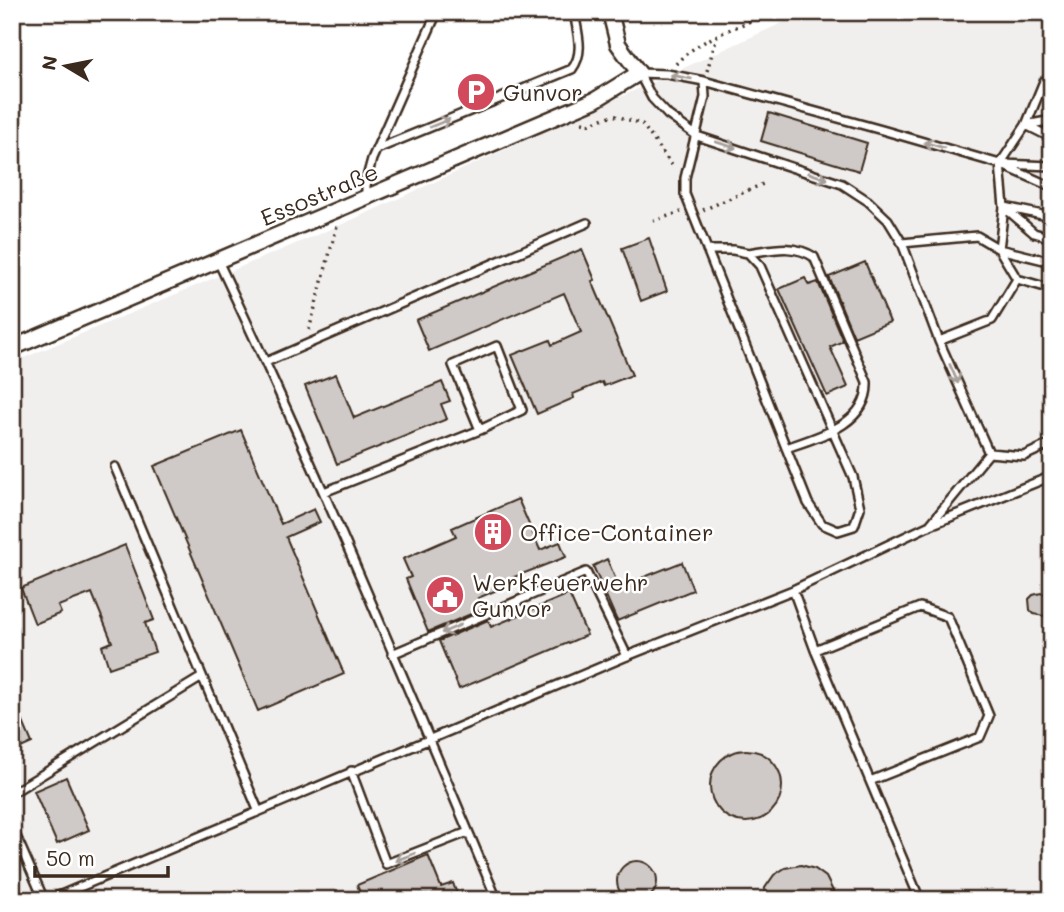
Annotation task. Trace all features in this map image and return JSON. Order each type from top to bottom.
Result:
[{"type":"street","points":[[610,12],[618,44],[639,73]]},
{"type":"street","name":"Essostraße","points":[[12,348],[564,114],[595,100],[639,73]]},
{"type":"lane","points":[[366,199],[366,181],[377,149],[437,12]]},
{"type":"lane","points":[[377,149],[572,69],[581,51],[574,12]]},
{"type":"lane","points":[[639,73],[667,74],[704,81],[1000,164],[1052,187]]},
{"type":"lane","points":[[639,73],[653,98],[668,115],[696,136],[842,184],[868,201],[888,220],[902,243],[939,341],[989,453]]},
{"type":"lane","points":[[704,81],[705,97],[685,178],[685,194],[808,503],[822,524],[838,531],[854,526],[860,508],[853,477],[760,265],[748,253]]},
{"type":"lane","points":[[1049,81],[1026,125],[1000,164],[1004,207],[999,249],[1017,279],[1052,289]]},
{"type":"lane","points":[[1026,125],[1052,120]]},
{"type":"lane","points":[[1026,125],[1052,138]]},
{"type":"lane","points":[[1000,164],[1052,166]]},
{"type":"lane","points":[[1004,207],[1052,217]]},
{"type":"lane","points":[[1004,207],[1034,233],[1052,238]]},
{"type":"lane","points":[[266,362],[587,223]]},
{"type":"lane","points":[[902,243],[977,236],[999,249],[1052,262]]},
{"type":"lane","points":[[707,250],[748,253],[789,247],[803,250],[814,257],[867,382],[868,395],[860,410],[832,432],[786,448]]},
{"type":"lane","points":[[218,261],[324,492],[497,900]]},
{"type":"lane","points":[[939,341],[992,320],[1017,279]]},
{"type":"lane","points":[[324,492],[480,430],[522,410],[497,346],[453,365],[480,430]]},
{"type":"lane","points":[[989,453],[1024,456],[1052,443]]},
{"type":"lane","points":[[928,526],[989,453]]},
{"type":"lane","points":[[115,467],[258,810]]},
{"type":"lane","points":[[12,827],[46,900],[626,656],[793,590],[928,526],[1052,476]]},
{"type":"lane","points":[[392,654],[586,572],[626,656]]},
{"type":"lane","points":[[793,590],[815,650],[920,900]]},
{"type":"lane","points":[[815,650],[920,607],[948,617],[989,716],[980,737],[870,781]]},
{"type":"lane","points":[[12,793],[202,677]]},
{"type":"lane","points":[[351,771],[386,864],[468,832]]},
{"type":"path","points":[[667,74],[682,57],[717,36],[772,12]]},
{"type":"path","points":[[564,114],[589,124],[613,115],[642,124],[675,170],[685,178]]},
{"type":"path","points":[[653,221],[705,210],[762,184]]},
{"type":"path","points":[[304,345],[342,208]]},
{"type":"shaded area","points":[[806,12],[1052,12],[1052,900],[12,900],[12,363],[345,223]]},
{"type":"building","points":[[769,113],[867,143],[859,171],[761,141]]},
{"type":"building","points":[[649,238],[667,291],[641,301],[622,248]]},
{"type":"building","points":[[582,249],[595,280],[592,281],[632,375],[604,386],[602,382],[537,414],[512,355],[550,340],[552,345],[581,332],[564,293],[429,351],[416,320]]},
{"type":"building","points":[[865,262],[890,322],[854,337],[829,277]]},
{"type":"building","points":[[805,278],[809,285],[818,282],[843,341],[830,347],[848,387],[827,396],[779,289]]},
{"type":"building","points":[[336,374],[354,418],[442,382],[450,401],[441,404],[447,419],[337,464],[305,386]]},
{"type":"building","points":[[241,430],[281,524],[314,509],[320,522],[286,537],[344,674],[258,711],[154,466]]},
{"type":"building","points":[[518,499],[540,550],[560,542],[566,557],[514,577],[516,582],[478,598],[483,609],[428,632],[406,579],[411,577],[403,559],[456,536],[452,528]]},
{"type":"building","points":[[125,545],[154,620],[145,623],[155,652],[109,668],[102,646],[112,642],[92,593],[58,606],[61,613],[35,624],[21,588]]},
{"type":"building","points":[[607,559],[619,587],[682,562],[693,590],[617,621],[593,566]]},
{"type":"building","points":[[1041,593],[1048,596],[1050,602],[1049,617],[1034,614],[1030,610],[1029,599]]},
{"type":"building","points":[[569,594],[587,635],[459,689],[439,641],[488,620],[491,627]]},
{"type":"building","points":[[12,696],[32,743],[12,752]]},
{"type":"building","points":[[746,750],[766,756],[776,766],[782,786],[776,806],[766,816],[746,822],[726,816],[716,806],[710,786],[716,766],[726,756]]},
{"type":"building","points":[[66,777],[89,830],[57,844],[34,791]]},
{"type":"building","points":[[428,855],[441,887],[453,883],[459,900],[363,900],[357,885]]},
{"type":"building","points":[[637,861],[651,867],[657,881],[651,895],[637,901],[623,895],[617,881],[623,867]]},
{"type":"building","points":[[801,865],[815,869],[826,877],[834,900],[763,900],[765,888],[774,875],[785,868]]},
{"type":"place","name":"Gunvor","points":[[476,92]]},
{"type":"place","name":"Office-Container","points":[[493,532]]},
{"type":"place","name":"Werkfeuerwehr Gunvor","points":[[445,595]]}]
